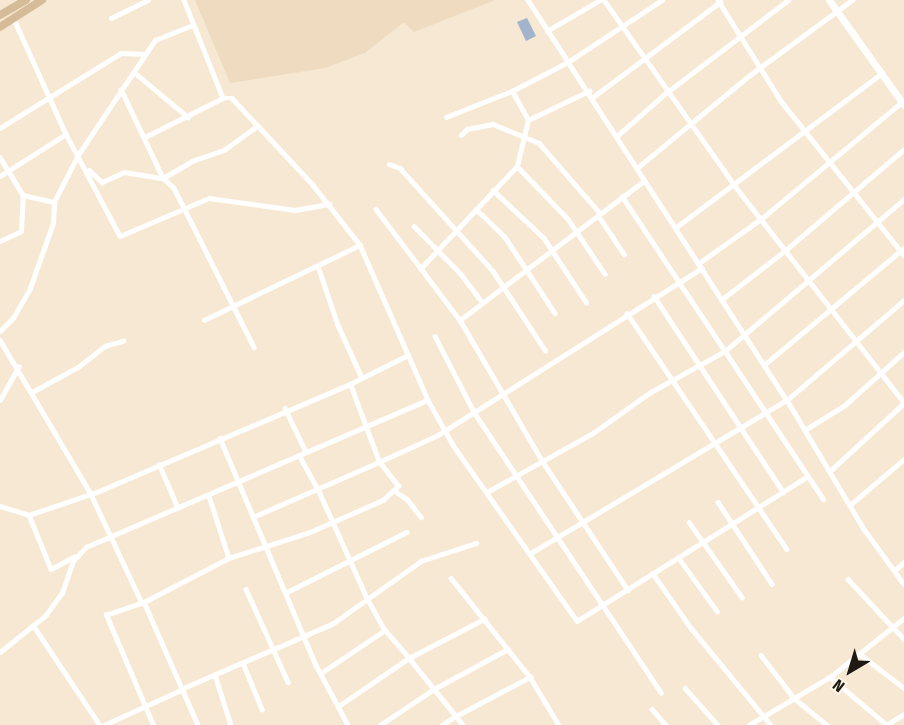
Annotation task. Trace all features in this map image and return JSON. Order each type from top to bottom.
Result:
[{"type":"main road","points":[[0,15],[26,0]]},
{"type":"main road","points":[[0,27],[42,0]]},
{"type":"main road","points":[[830,0],[903,103]]},
{"type":"street","points":[[111,18],[148,0]]},
{"type":"street","points":[[184,0],[223,98]]},
{"type":"street","points":[[528,0],[644,181],[701,265],[743,336],[787,400],[850,505],[904,584]]},
{"type":"street","points":[[547,31],[602,0],[666,93],[735,186],[858,340],[904,403],[830,471]]},
{"type":"street","points":[[446,117],[512,91],[568,62],[623,29],[662,0]]},
{"type":"street","points":[[617,136],[666,93],[788,0]]},
{"type":"street","points":[[637,168],[852,0]]},
{"type":"street","points":[[528,120],[590,94],[644,61],[719,1],[781,101],[832,160],[903,251],[764,365]]},
{"type":"street","points":[[14,19],[29,47],[49,99],[66,134],[87,168],[120,236],[209,198],[235,199],[295,210],[329,204]]},
{"type":"street","points":[[0,331],[13,318],[30,288],[52,223],[54,201],[78,155],[155,40],[193,25]]},
{"type":"street","points":[[0,128],[121,53],[147,54]]},
{"type":"street","points":[[568,62],[590,94]]},
{"type":"street","points":[[135,73],[188,117]]},
{"type":"street","points":[[675,228],[735,186],[882,73]]},
{"type":"street","points":[[121,89],[163,178],[174,188],[254,347]]},
{"type":"street","points":[[420,269],[517,166],[528,120],[512,91]]},
{"type":"street","points":[[145,137],[223,98],[232,98],[256,127],[329,204],[360,245],[428,400],[444,429],[577,621],[807,477]]},
{"type":"street","points":[[253,517],[425,443],[680,281],[761,219],[903,103]]},
{"type":"street","points":[[461,135],[467,129],[494,124],[539,143],[576,181],[624,254]]},
{"type":"street","points":[[87,168],[102,182],[124,172],[163,178],[192,161],[224,150],[256,127]]},
{"type":"street","points":[[0,176],[66,134]]},
{"type":"street","points":[[721,300],[787,249],[904,149]]},
{"type":"street","points":[[0,157],[23,195],[21,231],[0,241]]},
{"type":"street","points":[[389,164],[400,168],[458,230],[502,287],[545,350]]},
{"type":"street","points":[[517,166],[576,231],[605,274]]},
{"type":"street","points":[[460,320],[644,181]]},
{"type":"street","points":[[493,190],[552,250],[586,302]]},
{"type":"street","points":[[23,195],[54,201]]},
{"type":"street","points":[[622,196],[680,281],[764,415],[823,499]]},
{"type":"street","points":[[487,492],[593,433],[649,393],[725,351],[904,199]]},
{"type":"street","points":[[376,209],[460,320],[501,394],[543,462],[628,590]]},
{"type":"street","points":[[476,209],[528,268],[555,313]]},
{"type":"street","points":[[414,226],[439,250],[483,303]]},
{"type":"street","points":[[204,320],[234,308],[360,245]]},
{"type":"street","points":[[318,266],[338,325],[362,378]]},
{"type":"street","points":[[654,296],[701,364],[739,428],[783,492]]},
{"type":"street","points":[[531,553],[787,400],[904,300]]},
{"type":"street","points":[[627,313],[675,380],[757,507],[787,549]]},
{"type":"street","points":[[435,336],[474,412],[661,692]]},
{"type":"street","points":[[0,340],[90,492],[198,725]]},
{"type":"street","points":[[32,392],[78,367],[105,346],[123,341]]},
{"type":"street","points":[[805,430],[844,405],[904,352]]},
{"type":"street","points":[[0,506],[29,515],[159,464],[285,408],[350,384],[408,355]]},
{"type":"street","points":[[0,400],[18,367]]},
{"type":"street","points":[[153,725],[142,705],[140,690],[106,615],[142,602],[229,558],[331,524],[395,491],[398,486],[379,462],[350,384]]},
{"type":"street","points":[[0,652],[33,625],[62,593],[68,571],[86,548],[365,424],[428,400]]},
{"type":"street","points":[[285,408],[305,450]]},
{"type":"street","points":[[220,438],[240,481],[285,593],[307,636],[321,673],[340,705],[348,725]]},
{"type":"street","points":[[299,455],[318,489],[331,524],[385,630],[463,725]]},
{"type":"street","points":[[850,505],[904,459]]},
{"type":"street","points":[[159,464],[178,508]]},
{"type":"street","points":[[395,491],[407,499],[421,517]]},
{"type":"street","points":[[209,496],[229,558]]},
{"type":"street","points":[[718,502],[772,584]]},
{"type":"street","points":[[29,515],[51,569],[80,555]]},
{"type":"street","points":[[689,522],[742,597]]},
{"type":"street","points":[[285,593],[348,559],[407,532]]},
{"type":"street","points":[[33,625],[102,725],[142,705],[332,624],[421,561],[476,543]]},
{"type":"street","points":[[677,556],[717,611]]},
{"type":"street","points":[[894,571],[904,562]]},
{"type":"street","points":[[654,575],[761,717],[771,725]]},
{"type":"street","points":[[451,578],[530,677],[559,725]]},
{"type":"street","points":[[848,579],[891,628],[904,639]]},
{"type":"street","points":[[246,589],[288,682]]},
{"type":"street","points":[[748,725],[830,677],[861,655],[904,618]]},
{"type":"street","points":[[340,705],[409,658],[484,619]]},
{"type":"street","points":[[321,673],[385,630]]},
{"type":"street","points":[[181,689],[307,636]]},
{"type":"street","points":[[380,725],[435,689],[508,649]]},
{"type":"street","points":[[861,655],[904,688]]},
{"type":"street","points":[[761,656],[794,698],[827,725]]},
{"type":"street","points":[[243,663],[262,709]]},
{"type":"street","points":[[215,675],[231,725]]},
{"type":"street","points":[[442,725],[530,677]]},
{"type":"street","points":[[830,677],[887,725],[904,714]]},
{"type":"street","points":[[685,688],[718,725]]},
{"type":"street","points":[[652,709],[666,725]]},
{"type":"shaded area","points":[[195,0],[495,0],[414,32],[404,22],[365,53],[325,68],[230,83]]},
{"type":"water","points":[[527,18],[536,36],[526,41],[517,22]]}]
